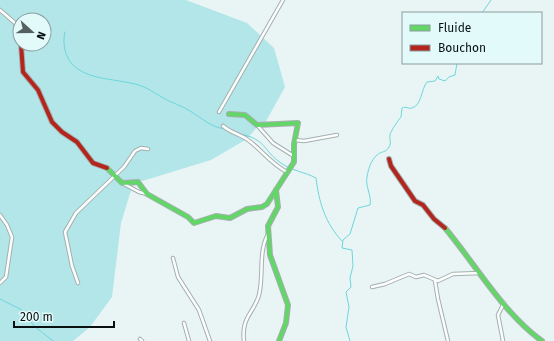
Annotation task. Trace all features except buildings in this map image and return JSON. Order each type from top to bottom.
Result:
[{"type":"street","points":[[219,112],[283,0]]},
{"type":"street","points":[[0,10],[12,20]]},
{"type":"street","points":[[21,52],[24,72],[38,90],[52,122],[62,132],[77,142],[93,163],[101,167],[106,167],[122,183],[139,192],[147,194],[188,217],[194,223],[216,216],[230,218],[248,209],[262,207],[267,204],[294,162],[292,155],[298,123],[275,122],[257,125]]},
{"type":"street","points":[[229,114],[245,115],[257,125],[273,143],[292,155]]},
{"type":"street","points":[[223,126],[247,139],[266,156],[271,163],[287,172]]},
{"type":"street","points":[[294,140],[304,141],[337,135]]},
{"type":"street","points":[[78,283],[72,266],[65,232],[76,213],[124,167],[135,151],[141,148],[148,149]]},
{"type":"street","points":[[388,159],[391,166],[415,201],[423,205],[434,219],[446,229],[464,254],[526,330],[542,341]]},
{"type":"street","points":[[122,183],[138,182],[147,194]]},
{"type":"street","points":[[276,190],[278,206],[268,226],[270,255],[288,306],[286,323],[279,341]]},
{"type":"street","points":[[0,216],[12,237],[6,277],[0,283]]},
{"type":"street","points":[[244,341],[243,332],[246,321],[259,294],[263,252],[268,233]]},
{"type":"street","points":[[173,258],[178,276],[199,310],[210,341]]},
{"type":"street","points":[[372,287],[385,284],[409,274],[416,277],[424,275],[435,281],[453,274],[480,272]]},
{"type":"street","points":[[435,281],[448,341]]},
{"type":"street","points":[[502,341],[498,315],[504,302]]},
{"type":"street","points":[[184,323],[190,341]]},
{"type":"shaded area","points":[[0,0],[186,0],[247,23],[274,48],[285,87],[265,123],[257,127],[247,139],[211,160],[139,182],[132,187],[121,223],[112,297],[90,327],[73,341],[0,341]]},
{"type":"waterway","points":[[483,12],[491,0]]},
{"type":"waterway","points":[[65,32],[64,45],[66,55],[71,63],[81,71],[89,75],[144,87],[187,109],[210,124],[225,129]]},
{"type":"waterway","points":[[350,341],[346,327],[349,307],[346,292],[351,287],[350,278],[353,266],[352,250],[342,248],[343,240],[350,234],[358,208],[370,205],[367,181],[367,174],[370,165],[377,155],[389,147],[390,133],[401,117],[402,108],[412,108],[418,104],[427,82],[435,81],[438,76],[439,79],[445,81],[449,77],[455,75],[457,64]]},
{"type":"waterway","points":[[239,134],[248,136],[259,142],[285,166],[316,178],[324,212],[331,227],[342,241]]},
{"type":"waterway","points":[[0,299],[22,310],[34,326],[53,341]]},
{"type":"traffic: fast","points":[[107,168],[122,183],[138,182],[147,194],[188,217],[194,223],[216,216],[230,218],[247,209],[262,207],[267,204],[294,162],[294,144],[298,123],[257,125],[245,115],[229,114]]},
{"type":"traffic: fast","points":[[276,190],[278,207],[268,226],[270,255],[288,305],[286,323],[279,341]]},
{"type":"traffic: fast","points":[[445,228],[502,303],[528,330],[542,341]]},
{"type":"traffic: jam","points":[[22,52],[23,72],[38,90],[52,122],[62,132],[77,142],[93,163],[107,168]]},
{"type":"traffic: jam","points":[[389,159],[391,166],[415,201],[423,205],[434,219],[445,228]]}]
